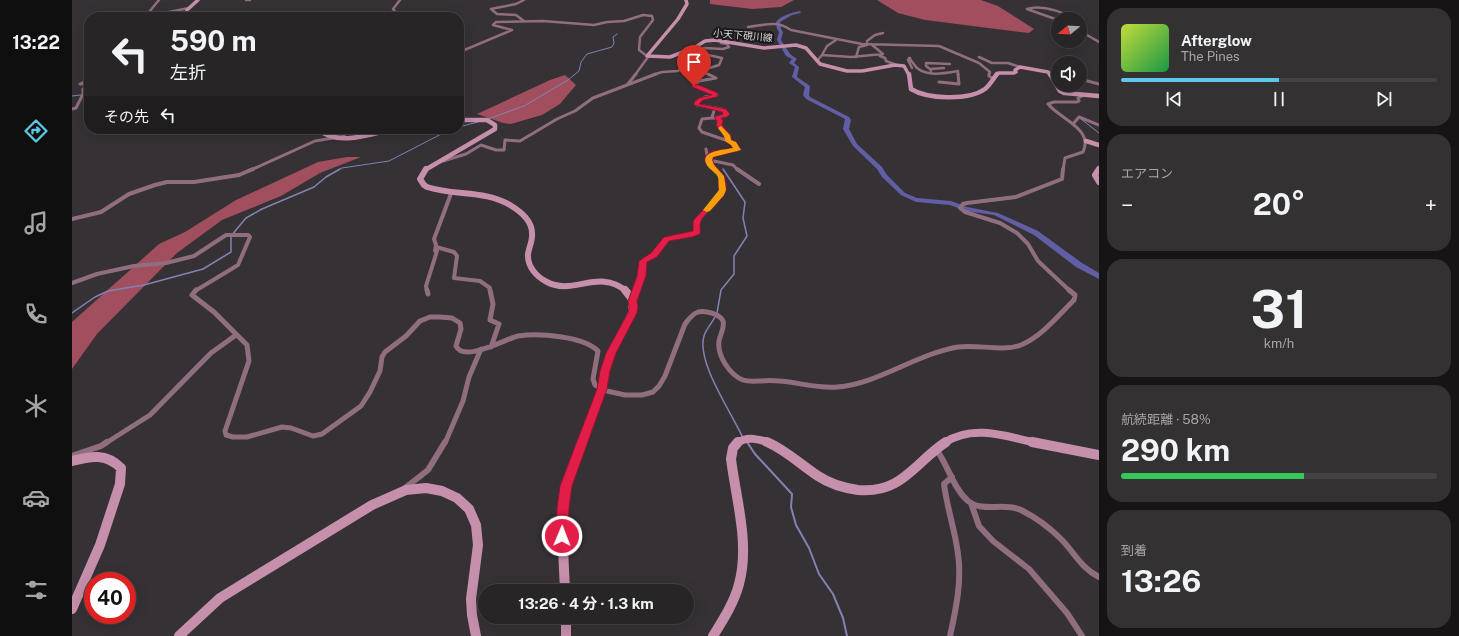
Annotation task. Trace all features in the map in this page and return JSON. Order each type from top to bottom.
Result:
[{"type":"street","points":[[149,12],[159,0]]},
{"type":"street","points":[[186,12],[198,0]]},
{"type":"street","points":[[396,12],[394,6],[400,0]]},
{"type":"street","points":[[524,0],[517,4],[490,9],[497,14],[516,15],[524,21]]},
{"type":"street","points":[[627,85],[648,59],[647,56],[678,19],[687,4],[686,0]]},
{"type":"street","points":[[1051,18],[1027,9],[1037,7],[1055,9],[1061,12]]},
{"type":"street","points":[[169,12],[189,8]]},
{"type":"street","points":[[464,50],[512,30],[493,25],[496,22],[550,22],[594,26],[607,22],[624,21],[643,15],[651,15],[654,18],[638,42],[639,50],[647,56]]},
{"type":"street","points":[[748,27],[778,23],[791,30],[867,44],[939,46],[982,64],[991,73],[989,76],[994,79]]},
{"type":"street","points":[[856,57],[858,47],[867,44],[867,41],[875,35],[883,33]]},
{"type":"street","points":[[1087,34],[1099,42]]},
{"type":"street","points":[[817,61],[830,42],[838,39]]},
{"type":"street","points":[[437,162],[466,154],[482,145],[503,151],[505,149],[505,140],[520,141],[557,119],[580,108],[593,98],[662,72],[678,71],[701,54],[699,53],[704,48],[723,49],[729,46],[726,43],[709,40]]},
{"type":"street","name":"小天下硯川線","points":[[647,56],[670,57],[694,48],[709,40],[719,40],[758,48],[801,46],[806,48],[817,61],[825,66],[855,71],[894,65],[904,66],[910,73],[911,89],[918,94],[926,96],[966,95],[983,90],[999,73],[1014,73],[1020,67],[1048,72]]},
{"type":"street","points":[[871,44],[884,54],[880,56]]},
{"type":"street","points":[[701,54],[722,58],[719,66],[700,71],[715,77],[716,79],[700,80],[694,84],[695,87],[716,94],[715,96],[701,99],[696,103],[699,106],[722,109],[727,114],[722,117],[702,119],[699,128],[700,130],[734,143],[737,150],[712,154],[709,158]]},
{"type":"street","points":[[822,55],[856,57],[880,56],[886,61],[894,64]]},
{"type":"street","points":[[979,57],[992,63]]},
{"type":"street","points":[[912,68],[908,62],[910,58],[918,68],[940,73],[958,72],[959,84],[939,82]]},
{"type":"street","points":[[930,70],[926,66],[926,63],[950,64]]},
{"type":"street","points":[[982,64],[1008,63],[1020,67]]},
{"type":"street","points":[[930,70],[944,68]]},
{"type":"street","points":[[1048,72],[1060,91],[1080,97],[1099,96]]},
{"type":"street","points":[[1087,81],[1099,84]]},
{"type":"street","points":[[72,109],[76,108],[84,89]]},
{"type":"street","points":[[72,283],[97,274],[134,266],[181,260],[200,253],[226,235],[246,234],[250,237],[238,265],[198,288],[193,292],[192,296],[214,312],[247,346],[249,361],[226,424],[226,435],[232,438],[240,438],[282,427],[290,427],[312,436],[324,433],[358,408],[380,371],[383,355],[386,350],[405,337],[424,318],[436,316],[445,316],[458,321],[462,328],[456,343],[456,347],[459,350],[466,352],[482,349],[515,336],[577,339],[588,343],[594,346],[598,351],[594,379],[595,385],[602,389],[624,394],[646,395],[657,390],[691,316],[694,313],[700,312],[719,316],[723,319],[724,324],[719,347],[725,363],[739,380],[777,380],[844,386],[954,348],[1013,347],[1027,342],[1074,300],[1075,295],[1038,261],[1028,244],[1017,233],[1000,223],[965,212],[960,207],[967,203],[1016,197],[1062,179],[1064,174],[1065,158],[1083,152],[1086,138],[1073,124],[1050,109],[1048,104],[1054,102],[1075,103],[1079,101],[1080,97]]},
{"type":"street","points":[[712,117],[714,111]]},
{"type":"street","points":[[717,117],[720,121],[719,125],[728,136],[728,141]]},
{"type":"street","points":[[1073,124],[1079,117],[1086,118],[1099,125]]},
{"type":"street","points":[[464,120],[487,120],[495,125],[495,129],[425,170],[421,174],[421,182],[429,188],[476,194],[496,199],[512,206],[525,217],[532,228],[532,236],[527,260],[531,269],[544,281],[550,284],[566,286],[591,281],[609,282],[624,288],[633,301],[634,307],[632,313],[616,342],[608,361],[602,389],[566,486],[562,526],[565,584]]},
{"type":"street","points":[[315,141],[318,134]]},
{"type":"street","points":[[326,134],[333,138]]},
{"type":"street","points":[[345,134],[342,137],[347,138]]},
{"type":"street","points":[[72,219],[101,212],[129,194],[167,182],[194,182],[239,174],[261,166],[315,141],[370,134]]},
{"type":"street","points":[[1086,141],[1099,145]]},
{"type":"street","points":[[633,301],[642,276],[643,261],[654,255],[667,239],[692,235],[697,232],[697,221],[721,193],[721,176],[711,165],[706,149]]},
{"type":"street","points":[[709,158],[733,165],[739,171],[759,184]]},
{"type":"street","points":[[1099,168],[1096,175],[1099,182]]},
{"type":"street","points":[[428,294],[426,286],[437,251],[435,250],[436,247],[434,239],[452,191]]},
{"type":"street","points":[[436,247],[454,252],[457,256],[454,278],[480,281],[490,288],[493,304],[490,320],[499,324],[491,346]]},
{"type":"street","points":[[72,456],[110,441],[155,411],[211,353],[236,335]]},
{"type":"street","points":[[178,636],[220,598],[373,506],[399,492],[428,470],[445,443],[456,420],[469,377],[482,349]]},
{"type":"street","points":[[713,636],[736,595],[741,575],[742,541],[731,459],[732,450],[737,443],[743,440],[753,437],[765,440],[817,476],[834,484],[865,491],[879,491],[894,486],[905,479],[936,449],[954,437],[966,434],[1001,434],[1099,455]]},
{"type":"street","points":[[936,449],[946,462],[952,477],[964,496],[971,503],[979,526],[993,541],[1029,569],[1067,613],[1082,636]]},
{"type":"street","points":[[72,461],[99,456],[114,460],[121,468],[120,484],[100,545],[72,609]]},
{"type":"street","points":[[950,636],[960,578],[959,554],[944,484],[952,477]]},
{"type":"street","points":[[399,492],[417,488],[431,488],[445,491],[456,496],[474,517],[479,533],[471,593],[471,608],[476,636]]},
{"type":"street","points":[[971,503],[980,505],[1008,505],[1023,511],[1061,540],[1085,570],[1099,577]]},
{"type":"street","points":[[566,624],[566,636]]},
{"type":"shaded area","points":[[710,0],[794,0],[781,7],[752,9],[710,4]]},
{"type":"shaded area","points":[[877,0],[981,0],[998,6],[1034,29],[1029,33],[925,20],[898,13]]},
{"type":"shaded area","points":[[565,75],[576,85],[560,104],[542,115],[511,124],[503,123],[477,114],[550,80]]},
{"type":"shaded area","points":[[347,157],[361,157],[320,173],[281,196],[222,220],[177,253],[97,334],[72,369],[72,322],[159,244],[185,232],[236,200],[318,162]]},
{"type":"waterway","points":[[800,12],[791,14],[778,22],[781,32],[779,40],[788,55],[795,59],[791,63],[797,67],[794,77],[808,86],[806,95],[808,98],[847,118],[846,129],[855,145],[880,168],[884,176],[903,194],[916,200],[951,203],[966,209],[996,214],[1036,233],[1079,265],[1099,276]]},
{"type":"waterway","points":[[488,119],[524,106],[568,80],[579,71],[581,62],[587,54],[612,47],[614,43],[613,37],[617,34]]},
{"type":"waterway","points":[[72,96],[84,95]]},
{"type":"waterway","points":[[1081,119],[1099,133]]},
{"type":"waterway","points":[[464,126],[478,122]]},
{"type":"waterway","points":[[340,169],[389,161],[441,134]]},
{"type":"waterway","points":[[72,313],[95,297],[108,291],[144,285],[203,269],[231,252],[231,236],[246,218],[262,209],[314,187],[326,177],[340,169]]},
{"type":"waterway","points":[[717,313],[721,290],[734,274],[734,256],[747,236],[743,218],[745,202],[723,169]]},
{"type":"waterway","points":[[715,317],[704,336],[703,347],[705,359],[716,387],[743,438]]},
{"type":"waterway","points":[[747,442],[755,454],[792,494],[791,507],[796,525],[809,548],[819,574],[833,594],[843,618],[847,636]]},
{"type":"slow traffic","points":[[707,210],[722,190],[721,176],[719,172],[711,165],[709,160],[710,156],[712,154],[737,150],[734,143],[728,141],[728,136],[721,128]]},
{"type":"route","points":[[562,536],[563,508],[566,486],[602,389],[605,371],[611,353],[632,313],[634,307],[633,301],[642,276],[643,261],[654,255],[667,239],[692,235],[697,232],[697,221],[716,200],[722,190],[721,176],[719,172],[711,165],[709,160],[710,156],[712,154],[737,150],[734,143],[728,141],[728,136],[719,125],[720,119],[717,117],[725,116],[727,114],[724,110],[699,106],[696,103],[705,97],[717,95],[694,86]]}]
